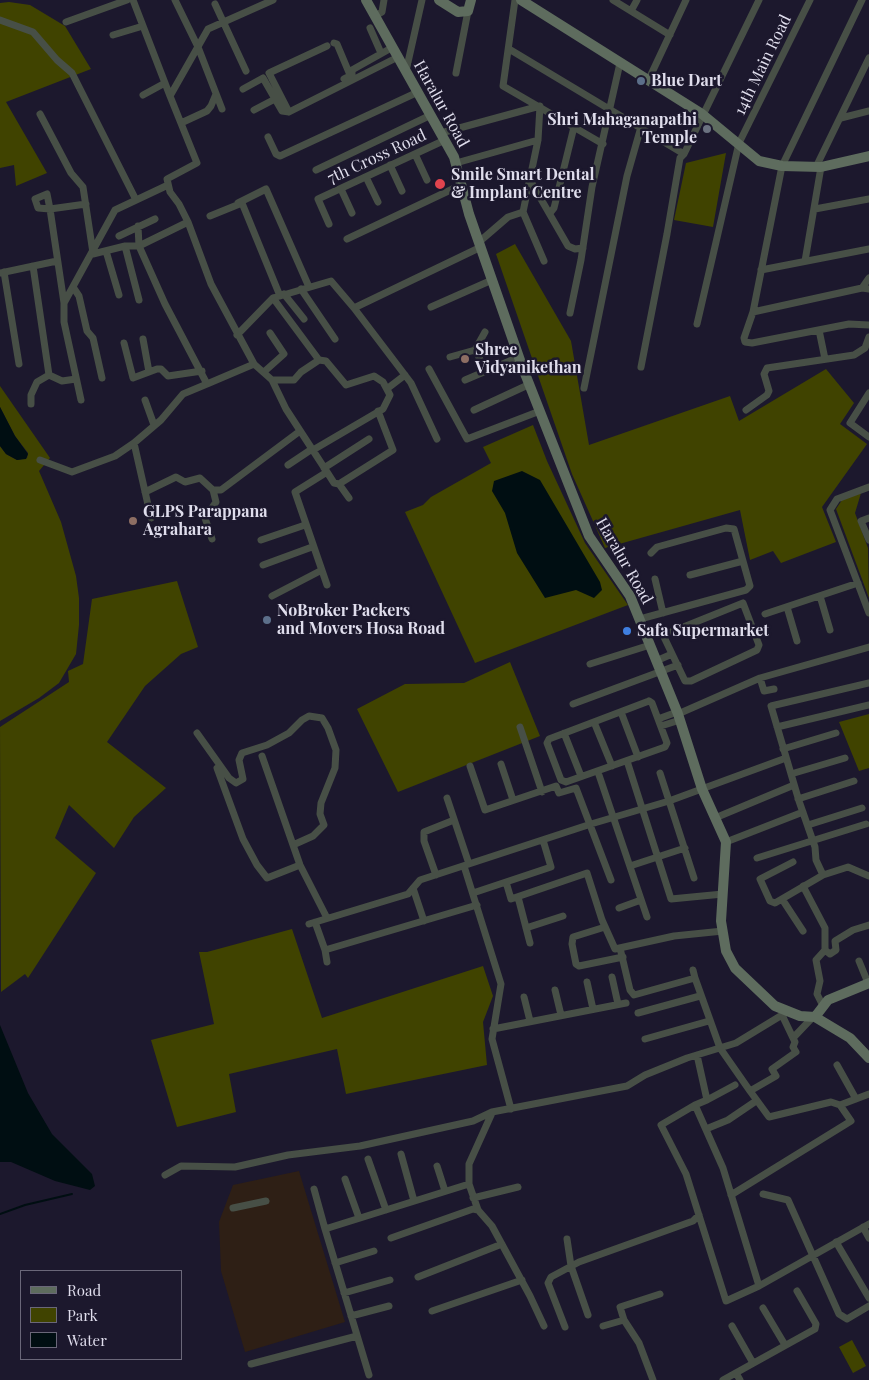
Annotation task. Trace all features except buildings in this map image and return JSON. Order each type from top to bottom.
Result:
[{"type":"street","points":[[66,22],[127,0]]},
{"type":"street","points":[[132,0],[197,163],[167,179],[168,186],[188,222],[211,284],[237,335],[254,364],[265,371],[272,380],[286,409],[334,483],[339,484],[349,498]]},
{"type":"street","points":[[175,0],[198,47],[222,109]]},
{"type":"street","points":[[170,96],[208,29],[273,0]]},
{"type":"street","name":"Haralur Road","points":[[366,0],[456,162],[461,185],[480,245],[519,357],[589,536],[630,596],[678,715],[702,789],[726,842],[721,921],[726,951],[735,968],[784,1014],[814,1018],[850,1038],[869,1058]]},
{"type":"street","points":[[375,16],[382,12],[384,0]]},
{"type":"street","points":[[406,71],[422,0]]},
{"type":"street","points":[[439,0],[458,12],[468,11]]},
{"type":"street","points":[[456,73],[471,0]]},
{"type":"street","points":[[515,0],[503,86],[603,144]]},
{"type":"street","points":[[520,0],[702,114],[740,143],[759,161],[782,166],[819,167],[869,156]]},
{"type":"street","points":[[613,0],[670,35]]},
{"type":"street","points":[[631,11],[636,0]]},
{"type":"street","points":[[648,81],[686,0]]},
{"type":"street","points":[[641,367],[680,158],[684,154],[759,0]]},
{"type":"street","name":"14th Main Road","points":[[697,324],[740,143],[810,0]]},
{"type":"street","points":[[862,0],[782,166],[753,312],[744,338],[748,343],[849,324],[869,325]]},
{"type":"street","points":[[215,4],[246,71]]},
{"type":"street","points":[[0,20],[33,32],[57,60],[72,73],[136,200]]},
{"type":"street","points":[[113,35],[143,26]]},
{"type":"street","points":[[370,28],[382,53]]},
{"type":"street","points":[[375,39],[386,34]]},
{"type":"street","points":[[288,110],[269,73],[337,44],[351,76]]},
{"type":"street","points":[[509,49],[684,154]]},
{"type":"street","points":[[351,76],[352,70],[382,53],[396,52]]},
{"type":"street","points":[[243,89],[263,78],[282,111],[288,110],[396,52]]},
{"type":"street","points":[[805,261],[815,209],[819,167],[869,58]]},
{"type":"street","points":[[570,313],[583,248],[592,187],[620,63]]},
{"type":"street","points":[[288,110],[351,76]]},
{"type":"street","points":[[142,95],[165,83]]},
{"type":"street","points":[[268,137],[276,154],[280,156],[418,92]]},
{"type":"street","points":[[181,123],[212,106],[216,94]]},
{"type":"street","points":[[254,110],[275,99]]},
{"type":"street","points":[[540,106],[538,140],[523,212],[544,261]]},
{"type":"street","name":"7th Cross Road","points":[[329,224],[318,199],[415,154],[443,136],[540,106]]},
{"type":"street","points":[[841,118],[869,111]]},
{"type":"street","points":[[40,114],[71,174],[83,187],[93,254]]},
{"type":"street","points":[[316,170],[431,115]]},
{"type":"street","points":[[550,213],[554,208],[574,127]]},
{"type":"street","points":[[584,388],[627,176],[641,127]]},
{"type":"street","points":[[456,162],[538,140]]},
{"type":"street","points":[[415,154],[427,180]]},
{"type":"street","points":[[390,166],[402,191]]},
{"type":"street","points":[[366,177],[378,202]]},
{"type":"street","points":[[530,180],[568,246],[575,249],[583,248]]},
{"type":"street","points":[[347,238],[461,185]]},
{"type":"street","points":[[64,302],[93,254],[115,210],[168,186]]},
{"type":"street","points":[[341,188],[352,213]]},
{"type":"street","points":[[210,216],[266,189],[305,288],[335,339]]},
{"type":"street","points":[[815,209],[869,199]]},
{"type":"street","points":[[238,203],[242,203],[244,206],[279,296],[319,360]]},
{"type":"street","points":[[81,400],[64,322],[64,302],[50,209],[86,204]]},
{"type":"street","points":[[354,308],[480,245],[508,217],[523,212]]},
{"type":"street","points":[[119,236],[154,219]]},
{"type":"street","points":[[93,254],[125,246],[139,246],[188,222]]},
{"type":"street","points":[[138,226],[139,246],[165,304],[202,371],[207,384]]},
{"type":"street","points":[[125,246],[139,300]]},
{"type":"street","points":[[761,270],[869,249]]},
{"type":"street","points":[[106,251],[118,295]]},
{"type":"street","points":[[20,364],[2,273],[57,262]]},
{"type":"street","points":[[33,266],[49,374]]},
{"type":"street","points":[[753,312],[866,288],[869,278]]},
{"type":"street","points":[[431,307],[492,280]]},
{"type":"street","points":[[237,335],[279,296],[331,281],[405,375],[415,390],[437,439]]},
{"type":"street","points":[[73,287],[79,296],[87,331],[93,338],[102,378]]},
{"type":"street","points":[[279,296],[304,318]]},
{"type":"street","points":[[819,330],[825,359]]},
{"type":"street","points":[[450,357],[476,350],[485,332]]},
{"type":"street","points":[[265,371],[284,354],[270,333]]},
{"type":"street","points":[[746,410],[767,395],[769,391],[764,374],[767,368],[861,352],[869,337]]},
{"type":"street","points":[[142,339],[149,372]]},
{"type":"street","points":[[124,343],[133,378],[161,369],[165,375],[172,377],[202,371]]},
{"type":"street","points":[[476,350],[486,372]]},
{"type":"street","points":[[466,380],[519,357]]},
{"type":"street","points":[[272,380],[294,380],[319,360],[326,361],[346,385],[374,376],[388,388],[389,400],[378,411],[288,465]]},
{"type":"street","points":[[40,460],[72,472],[110,458],[134,443],[183,394],[254,364]]},
{"type":"street","points":[[429,369],[467,439],[540,411]]},
{"type":"street","points":[[49,374],[62,381],[76,379]]},
{"type":"street","points":[[30,404],[31,395],[38,382],[49,374]]},
{"type":"street","points":[[388,388],[405,375]]},
{"type":"street","points":[[474,410],[530,384]]},
{"type":"street","points":[[869,393],[850,423],[869,437]]},
{"type":"street","points":[[145,400],[154,425]]},
{"type":"street","points":[[339,484],[392,450],[378,411]]},
{"type":"street","points":[[213,490],[221,490],[300,431]]},
{"type":"street","points":[[327,586],[312,547],[295,492],[369,439]]},
{"type":"street","points":[[134,443],[151,518]]},
{"type":"street","points":[[145,492],[176,478],[185,482],[200,478],[213,490],[216,502],[205,518],[212,539]]},
{"type":"street","points":[[869,487],[837,499],[830,510],[869,614]]},
{"type":"street","points":[[869,518],[861,522],[869,540]]},
{"type":"street","points":[[261,540],[305,525]]},
{"type":"street","points":[[640,619],[746,590],[750,586],[734,529],[726,528],[657,547],[651,553]]},
{"type":"street","points":[[263,565],[312,547]]},
{"type":"street","points":[[690,575],[743,562]]},
{"type":"street","points":[[272,596],[320,570]]},
{"type":"street","points":[[655,579],[663,613]]},
{"type":"street","points":[[765,614],[858,583]]},
{"type":"street","points":[[820,596],[830,630]]},
{"type":"street","points":[[743,603],[760,645],[757,650],[685,681],[672,654],[664,638],[666,634],[743,603]]},
{"type":"street","points":[[787,607],[797,641]]},
{"type":"street","points":[[590,664],[650,645]]},
{"type":"street","points":[[661,726],[678,715],[760,678],[869,647]]},
{"type":"street","points":[[656,660],[672,654]]},
{"type":"street","points":[[572,704],[661,673],[678,665]]},
{"type":"street","points":[[760,678],[764,691],[774,689]]},
{"type":"street","points":[[822,874],[816,860],[808,825],[798,799],[771,706],[869,683]]},
{"type":"street","points":[[651,701],[666,745],[638,757],[563,782],[547,743],[549,739],[621,712],[651,701]]},
{"type":"street","points":[[777,727],[869,705]]},
{"type":"street","points":[[621,712],[638,757]]},
{"type":"street","points":[[658,719],[678,715]]},
{"type":"street","points":[[197,733],[229,778],[236,783],[243,779],[239,760],[242,753],[267,744],[289,733],[309,716],[322,718],[336,750],[335,768],[322,803],[320,814],[324,825],[313,836],[293,845]]},
{"type":"street","points":[[594,722],[612,766]]},
{"type":"street","points":[[520,726],[542,792]]},
{"type":"street","points":[[564,733],[581,776]]},
{"type":"street","points":[[783,749],[836,734]]},
{"type":"street","points":[[262,756],[300,865],[327,918]]},
{"type":"street","points":[[328,962],[312,923],[408,894],[415,883],[420,880],[591,824],[669,801],[786,758]]},
{"type":"street","points":[[791,774],[845,758]]},
{"type":"street","points":[[501,764],[513,800]]},
{"type":"street","points":[[628,764],[672,900],[723,894]]},
{"type":"street","points":[[470,766],[485,810],[556,786],[559,793],[576,788],[611,880]]},
{"type":"street","points":[[217,768],[243,839],[254,861],[266,878],[300,865]]},
{"type":"street","points":[[660,772],[694,878]]},
{"type":"street","points":[[599,775],[616,818],[647,918]]},
{"type":"street","points":[[798,799],[854,781]]},
{"type":"street","points":[[715,818],[794,785]]},
{"type":"street","points":[[447,798],[467,865],[473,893],[501,984],[492,1038],[512,1109]]},
{"type":"street","points":[[808,825],[862,808]]},
{"type":"street","points":[[726,842],[803,812]]},
{"type":"street","points":[[436,875],[424,841],[424,832],[454,820]]},
{"type":"street","points":[[757,858],[812,839],[866,824]]},
{"type":"street","points":[[473,893],[551,867],[543,840]]},
{"type":"street","points":[[630,866],[684,848]]},
{"type":"street","points":[[793,862],[760,878],[770,900],[775,903],[822,874],[848,867],[869,876]]},
{"type":"street","points":[[506,882],[511,900],[587,873],[616,949],[674,936],[723,931]]},
{"type":"street","points":[[803,886],[825,928],[825,950],[816,960],[820,981],[817,994],[823,1006]]},
{"type":"street","points":[[413,888],[424,921]]},
{"type":"street","points":[[518,897],[530,943]]},
{"type":"street","points":[[782,899],[803,931]]},
{"type":"street","points":[[619,908],[641,900]]},
{"type":"street","points":[[324,950],[477,905]]},
{"type":"street","points":[[526,928],[563,916]]},
{"type":"street","points":[[825,950],[830,954],[836,950],[835,941],[853,930],[869,925]]},
{"type":"street","points":[[606,927],[573,937],[572,944],[576,964],[579,966],[622,957]]},
{"type":"street","points":[[620,948],[630,990],[634,995],[695,978]]},
{"type":"street","points":[[793,1038],[814,1018],[828,1000],[869,983],[860,961]]},
{"type":"street","points":[[693,970],[700,996],[720,1048],[769,1117],[831,1102],[840,1104],[869,1094]]},
{"type":"street","points":[[493,1028],[622,1004],[612,977]]},
{"type":"street","points":[[587,982],[593,1009]]},
{"type":"street","points":[[555,990],[561,1015]]},
{"type":"street","points":[[638,1013],[700,996]]},
{"type":"street","points":[[524,997],[530,1021]]},
{"type":"street","points":[[164,1175],[181,1166],[235,1167],[288,1155],[360,1146],[473,1121],[492,1112],[627,1086],[645,1075],[697,1055],[736,1043],[784,1014],[795,1042],[793,1047],[796,1052],[772,1069],[776,1076],[750,1090]]},
{"type":"street","points":[[645,1039],[709,1021]]},
{"type":"street","points":[[697,1055],[707,1100]]},
{"type":"street","points":[[837,1065],[856,1099]]},
{"type":"street","points":[[735,1085],[661,1125],[682,1165],[726,1301],[759,1286],[866,1225],[869,1238]]},
{"type":"street","points":[[706,1129],[728,1120],[756,1101]]},
{"type":"street","points":[[731,1195],[850,1121],[840,1104]]},
{"type":"street","points":[[695,1105],[723,1168],[759,1286]]},
{"type":"street","points":[[492,1112],[469,1164],[469,1184],[478,1210],[492,1226],[522,1280],[544,1326]]},
{"type":"street","points":[[400,1154],[414,1201]]},
{"type":"street","points":[[368,1159],[386,1210]]},
{"type":"street","points":[[437,1166],[445,1191]]},
{"type":"street","points":[[345,1179],[359,1218]]},
{"type":"street","points":[[324,1229],[469,1184]]},
{"type":"street","points":[[473,1198],[518,1187]]},
{"type":"street","points":[[314,1189],[324,1229],[369,1375]]},
{"type":"street","points":[[763,1194],[788,1200],[838,1314],[847,1319],[869,1306]]},
{"type":"street","points":[[233,1208],[266,1201]]},
{"type":"street","points":[[391,1238],[473,1209],[478,1210]]},
{"type":"street","points":[[565,1327],[548,1283],[551,1277],[571,1266],[626,1244],[692,1221],[699,1215]]},
{"type":"street","points":[[567,1239],[571,1266],[588,1315]]},
{"type":"street","points":[[836,1242],[869,1298]]},
{"type":"street","points":[[418,1277],[502,1244]]},
{"type":"street","points":[[334,1262],[374,1251]]},
{"type":"street","points":[[344,1293],[390,1280]]},
{"type":"street","points":[[432,1311],[522,1280]]},
{"type":"street","points":[[723,1380],[817,1327],[797,1291]]},
{"type":"street","points":[[653,1380],[636,1338],[624,1320],[620,1307],[660,1294]]},
{"type":"street","points":[[351,1316],[389,1306]]},
{"type":"street","points":[[763,1308],[785,1345]]},
{"type":"street","points":[[603,1326],[624,1320]]},
{"type":"street","points":[[732,1326],[754,1363]]},
{"type":"street","points":[[251,1364],[357,1336]]},
{"type":"street","points":[[736,1373],[740,1380]]},
{"type":"shaded area","points":[[299,1171],[345,1322],[245,1352],[221,1271],[219,1222],[233,1185]]},
{"type":"green space","points":[[9,2],[30,5],[65,26],[91,69],[6,102],[47,173],[16,186],[14,165],[0,168],[0,3]]},
{"type":"green space","points":[[726,153],[713,227],[674,220],[686,163]]},
{"type":"green space","points":[[515,244],[571,341],[589,445],[730,396],[739,421],[826,369],[854,403],[840,424],[867,444],[822,507],[836,542],[781,563],[773,551],[750,560],[740,510],[605,548],[572,474],[496,254]]},
{"type":"green space","points":[[0,386],[50,458],[39,471],[61,522],[76,576],[79,598],[79,625],[76,654],[59,683],[39,698],[0,721],[0,446],[6,454],[17,460],[27,458],[28,453],[15,436],[0,407]]},
{"type":"green space","points":[[533,425],[547,461],[585,543],[628,605],[475,663],[405,512],[423,505],[431,497],[491,463],[483,447]]},
{"type":"green space","points":[[861,493],[855,513],[868,548],[869,598],[836,509],[842,500]]},
{"type":"green space","points":[[177,581],[198,647],[181,654],[145,686],[107,742],[166,788],[134,817],[114,848],[69,805],[55,838],[96,873],[28,978],[25,974],[1,992],[0,727],[69,682],[68,671],[83,664],[92,599]]},
{"type":"green space","points":[[510,662],[540,736],[398,792],[357,709],[405,684],[464,683]]},
{"type":"green space","points":[[869,714],[869,768],[859,771],[839,722]]},
{"type":"green space","points":[[292,929],[322,1018],[483,966],[493,996],[483,1022],[487,1065],[346,1094],[337,1049],[229,1074],[236,1112],[177,1127],[151,1040],[214,1024],[199,952],[207,952]]},
{"type":"green space","points":[[852,1340],[866,1366],[853,1373],[839,1347]]},
{"type":"water","points":[[0,407],[15,436],[28,454],[26,459],[17,460],[6,454],[0,446]]},
{"type":"water","points":[[522,471],[540,480],[600,582],[602,590],[594,598],[576,590],[545,598],[517,553],[505,513],[492,491],[494,481]]},
{"type":"water","points":[[0,1025],[28,1093],[52,1134],[92,1174],[95,1186],[90,1190],[55,1181],[11,1162],[0,1162]]},
{"type":"waterway","points":[[0,1214],[25,1205],[72,1194]]},
{"type":"place","name":"Blue Dart","points":[[641,81]]},
{"type":"place","name":"Shri Mahaganapathi Temple","points":[[707,129]]},
{"type":"place","name":"Smile Smart Dental & Implant Centre","points":[[440,184]]},
{"type":"place","name":"Shree Vidyanikethan","points":[[465,359]]},
{"type":"place","name":"GLPS Parappana Agrahara","points":[[133,521]]},
{"type":"place","name":"NoBroker Packers and Movers Hosa Road","points":[[267,620]]},
{"type":"place","name":"Safa Supermarket","points":[[627,631]]}]
